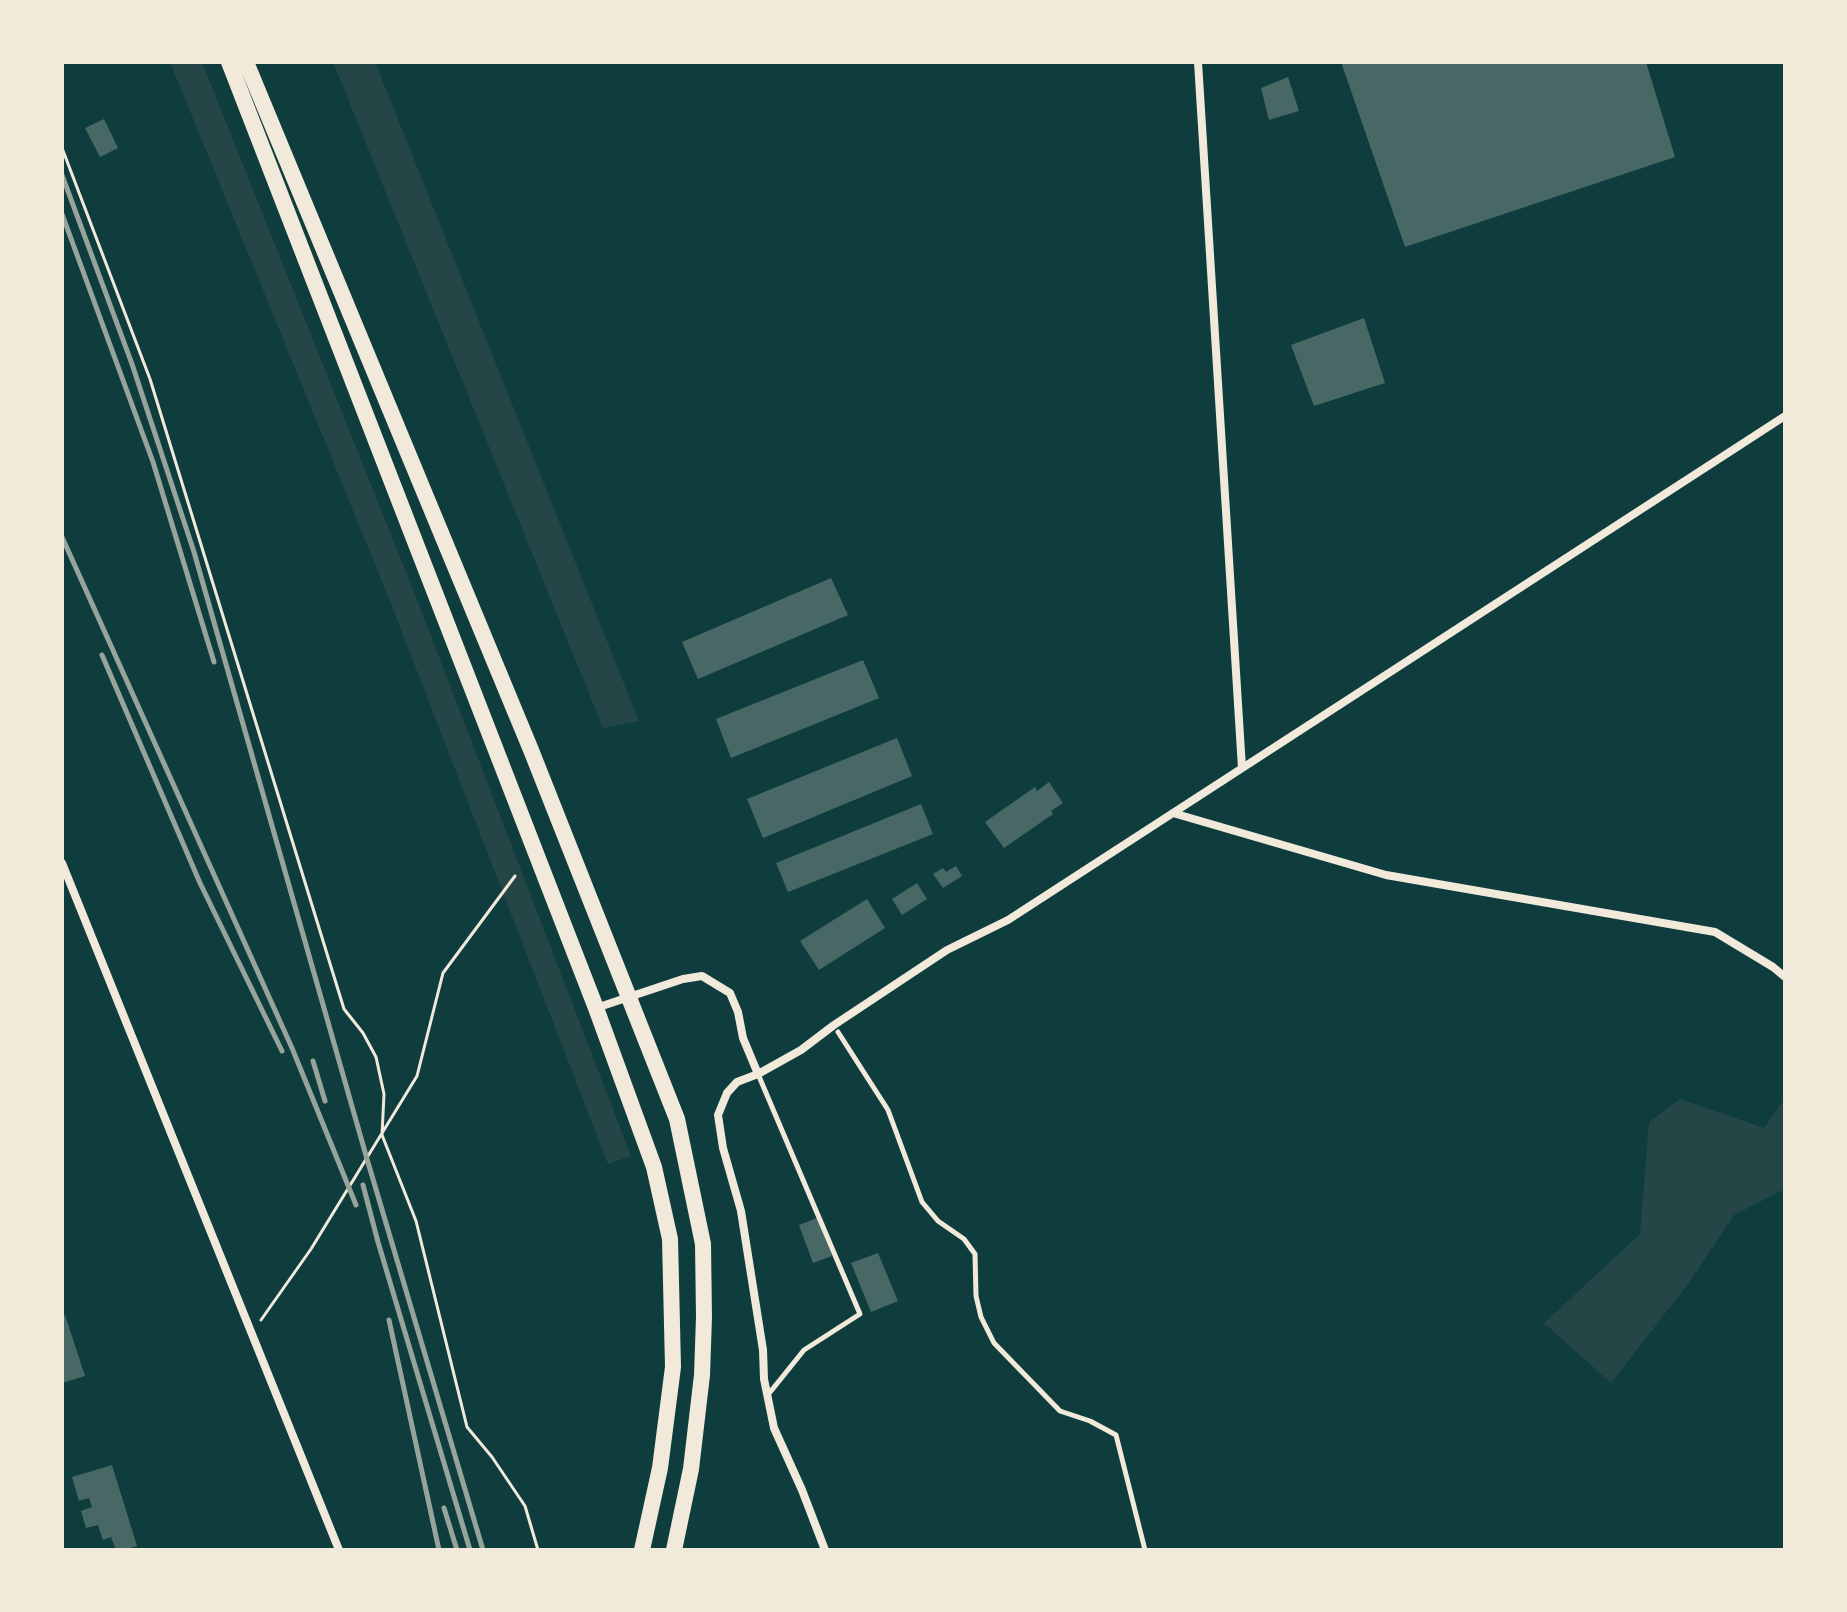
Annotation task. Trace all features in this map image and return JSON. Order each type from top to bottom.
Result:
[{"type":"main road","points":[[229,62],[596,1008],[654,1167],[670,1239],[673,1367],[660,1468],[642,1550]]},
{"type":"main road","points":[[246,62],[531,750],[677,1119],[703,1244],[702,1375],[691,1469],[674,1550]]},
{"type":"street","points":[[1198,62],[1242,768]]},
{"type":"street","points":[[825,1550],[774,1428],[767,1396],[741,1211],[723,1148],[718,1115],[727,1093],[737,1082],[801,1050],[947,950],[1008,920],[1785,416]]},
{"type":"street","points":[[1173,813],[1386,875],[1715,932],[1785,977]]},
{"type":"street","points":[[62,863],[339,1550]]},
{"type":"street","points":[[596,1008],[702,976],[730,993],[738,1012],[743,1038],[758,1074]]},
{"type":"lane","points":[[838,1032],[888,1110],[922,1202],[938,1221],[964,1239],[975,1254],[978,1307],[994,1343],[1060,1411],[1090,1421],[1116,1435],[1145,1550]]},
{"type":"lane","points":[[758,1074],[860,1314],[804,1350],[767,1396]]},
{"type":"path","points":[[62,148],[150,379],[344,1009],[363,1033],[376,1057],[384,1094],[382,1135],[416,1221],[467,1427],[525,1506],[538,1550]]},
{"type":"path","points":[[251,1334],[311,1249],[417,1076],[443,973],[515,876]]},
{"type":"shaded area","points":[[170,62],[202,62],[414,592],[631,1156],[608,1164],[388,596]]},
{"type":"shaded area","points":[[333,62],[375,62],[639,721],[603,728]]},
{"type":"shaded area","points":[[1785,1098],[1785,1189],[1734,1215],[1688,1284],[1611,1383],[1544,1323],[1640,1234],[1649,1122],[1680,1099],[1764,1128]]},
{"type":"building","points":[[1341,62],[1646,62],[1675,157],[1405,247]]},
{"type":"building","points":[[1288,77],[1299,111],[1269,120],[1261,88]]},
{"type":"building","points":[[104,119],[118,148],[100,157],[85,128]]},
{"type":"building","points":[[1364,318],[1385,383],[1314,406],[1291,345]]},
{"type":"building","points":[[831,578],[848,615],[698,679],[682,642]]},
{"type":"building","points":[[863,660],[879,698],[731,758],[716,719]]},
{"type":"building","points":[[897,738],[912,776],[763,838],[747,799]]},
{"type":"building","points":[[1049,782],[1063,803],[1051,811],[1053,814],[1004,848],[985,822],[1035,787],[1037,791]]},
{"type":"building","points":[[921,804],[933,834],[788,892],[776,863]]},
{"type":"building","points":[[956,866],[962,876],[943,888],[933,874]]},
{"type":"building","points":[[917,883],[927,899],[902,915],[892,899]]},
{"type":"building","points":[[867,899],[885,928],[819,970],[800,941]]},
{"type":"building","points":[[817,1218],[832,1256],[813,1263],[799,1225]]},
{"type":"building","points":[[878,1253],[898,1301],[871,1312],[851,1263]]},
{"type":"building","points":[[65,1315],[85,1376],[62,1383],[62,1316]]},
{"type":"building","points":[[112,1465],[137,1546],[123,1550],[116,1550],[111,1537],[103,1540],[98,1525],[86,1528],[81,1511],[92,1507],[89,1498],[79,1501],[72,1477]]},
{"type":"railway","points":[[62,175],[132,364],[194,552],[367,1159],[483,1550]]},
{"type":"railway","points":[[62,214],[153,462],[214,662]]},
{"type":"railway","points":[[62,537],[292,1048],[356,1205]]},
{"type":"railway","points":[[102,655],[200,883],[282,1051]]},
{"type":"railway","points":[[313,1061],[325,1101]]},
{"type":"railway","points":[[363,1185],[470,1550]]},
{"type":"railway","points":[[389,1320],[439,1550]]},
{"type":"railway","points":[[444,1508],[457,1550]]}]
